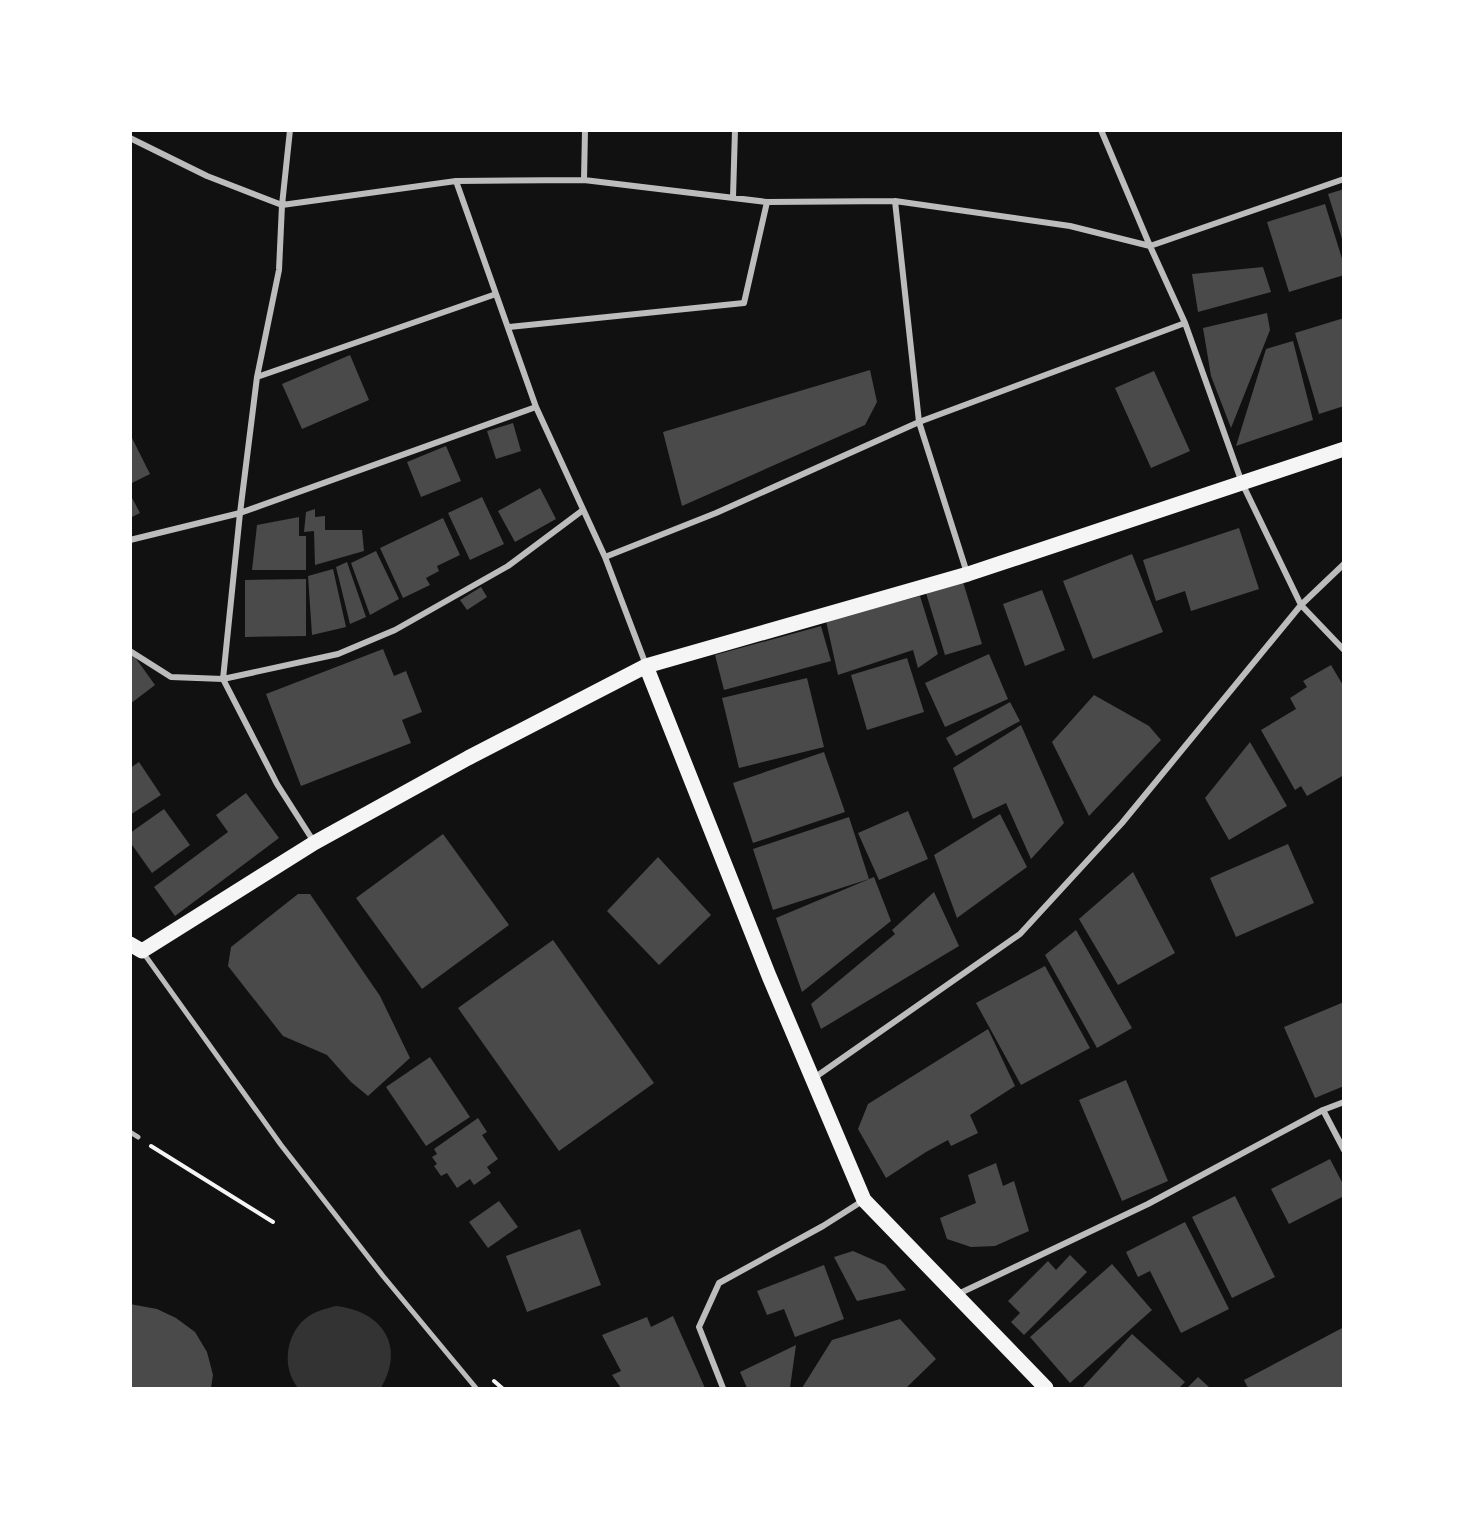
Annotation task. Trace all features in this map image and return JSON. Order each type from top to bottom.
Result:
[{"type":"main road","points":[[136,947],[314,843],[468,758],[646,666],[968,574],[1344,449]]},
{"type":"main road","points":[[646,666],[769,976],[864,1200],[1046,1389]]},
{"type":"street","points":[[290,130],[282,205],[279,270],[257,377],[223,679],[278,784],[314,843]]},
{"type":"street","points":[[584,180],[585,130]]},
{"type":"street","points":[[734,197],[735,130]]},
{"type":"street","points":[[1101,130],[1185,322],[1242,483],[1301,605],[1344,650]]},
{"type":"street","points":[[130,138],[207,176],[282,205],[456,181],[584,180],[767,202],[895,201],[1070,226],[1150,246],[1344,179]]},
{"type":"street","points":[[456,181],[536,407],[605,557],[646,666]]},
{"type":"street","points":[[895,201],[919,422],[968,574]]},
{"type":"street","points":[[508,327],[744,303],[767,202]]},
{"type":"street","points":[[257,377],[496,294]]},
{"type":"street","points":[[605,557],[716,513],[919,422],[1185,322]]},
{"type":"street","points":[[130,540],[240,513],[536,407]]},
{"type":"street","points":[[130,651],[171,677],[223,679],[338,654],[395,630],[508,566],[583,510]]},
{"type":"street","points":[[813,1078],[1020,934],[1122,823],[1301,605],[1344,564]]},
{"type":"street","points":[[136,947],[281,1144],[383,1276],[476,1389]]},
{"type":"street","points":[[955,1296],[1148,1204],[1323,1110],[1344,1102]]},
{"type":"street","points":[[1323,1110],[1344,1150]]},
{"type":"street","points":[[130,1132],[138,1137]]},
{"type":"street","points":[[723,1389],[699,1327],[718,1283],[823,1226],[864,1200]]},
{"type":"path","points":[[138,1137],[273,1222]]},
{"type":"shaded area","points":[[336,1306],[366,1315],[385,1333],[390,1345],[391,1358],[388,1373],[381,1388],[298,1388],[293,1380],[288,1352],[293,1334],[308,1316]]},
{"type":"building","points":[[1344,189],[1344,242],[1343,242],[1328,194]]},
{"type":"building","points":[[1325,204],[1344,265],[1344,275],[1289,292],[1267,222]]},
{"type":"building","points":[[1263,267],[1271,292],[1198,312],[1192,274]]},
{"type":"building","points":[[1267,313],[1270,330],[1231,428],[1211,376],[1203,328]]},
{"type":"building","points":[[1344,318],[1344,406],[1319,414],[1295,333]]},
{"type":"building","points":[[1293,341],[1313,420],[1236,446],[1266,349]]},
{"type":"building","points":[[350,355],[369,400],[302,429],[282,384]]},
{"type":"building","points":[[870,370],[877,402],[865,425],[682,506],[663,432]]},
{"type":"building","points":[[1154,371],[1190,451],[1151,468],[1115,388]]},
{"type":"building","points":[[513,423],[521,451],[496,459],[487,431]]},
{"type":"building","points":[[130,434],[150,474],[130,484]]},
{"type":"building","points":[[446,446],[461,481],[421,497],[407,462]]},
{"type":"building","points":[[540,488],[556,519],[515,542],[498,511]]},
{"type":"building","points":[[130,494],[140,513],[130,518]]},
{"type":"building","points":[[482,497],[504,544],[470,560],[448,513]]},
{"type":"building","points":[[315,509],[315,517],[325,516],[325,530],[362,530],[364,551],[315,565],[314,531],[304,532],[306,512]]},
{"type":"building","points":[[299,517],[299,536],[306,536],[306,570],[252,570],[257,525]]},
{"type":"building","points":[[443,518],[460,555],[437,566],[439,571],[426,578],[430,585],[403,598],[380,548]]},
{"type":"building","points":[[1239,528],[1259,589],[1191,611],[1185,591],[1156,601],[1143,560]]},
{"type":"building","points":[[376,551],[399,599],[370,615],[351,563]]},
{"type":"building","points":[[1132,554],[1163,632],[1093,659],[1063,581]]},
{"type":"building","points":[[347,562],[366,617],[350,624],[336,567]]},
{"type":"building","points":[[333,569],[346,627],[312,635],[308,576]]},
{"type":"building","points":[[306,579],[306,636],[245,637],[245,580]]},
{"type":"building","points":[[963,582],[982,644],[945,655],[926,593]]},
{"type":"building","points":[[481,587],[487,597],[467,610],[460,600]]},
{"type":"building","points":[[1042,590],[1065,650],[1025,666],[1003,604]]},
{"type":"building","points":[[920,596],[938,654],[918,668],[913,650],[838,675],[826,621]]},
{"type":"building","points":[[821,626],[831,661],[724,690],[715,655]]},
{"type":"building","points":[[383,649],[394,676],[406,671],[422,712],[402,720],[411,743],[301,786],[266,694]]},
{"type":"building","points":[[132,653],[155,685],[130,704],[130,654]]},
{"type":"building","points":[[989,654],[1008,699],[945,727],[925,683]]},
{"type":"building","points":[[907,658],[924,712],[867,730],[851,675]]},
{"type":"building","points":[[1331,665],[1344,687],[1344,775],[1307,796],[1301,786],[1295,790],[1261,730],[1296,709],[1290,698],[1307,687],[1303,681]]},
{"type":"building","points":[[807,678],[824,747],[739,768],[722,698]]},
{"type":"building","points":[[1094,695],[1149,726],[1161,740],[1089,816],[1052,742]]},
{"type":"building","points":[[1010,702],[1020,721],[956,756],[946,738]]},
{"type":"building","points":[[1021,725],[1064,823],[1031,859],[1006,803],[973,819],[953,768]]},
{"type":"building","points":[[1250,742],[1287,806],[1229,840],[1205,798]]},
{"type":"building","points":[[824,752],[845,812],[753,843],[733,783]]},
{"type":"building","points":[[139,762],[161,795],[130,815],[130,768]]},
{"type":"building","points":[[246,793],[279,838],[175,916],[154,887],[228,832],[216,815]]},
{"type":"building","points":[[164,809],[190,845],[152,873],[130,842],[130,833]]},
{"type":"building","points":[[908,811],[928,859],[879,880],[858,833]]},
{"type":"building","points":[[1000,814],[1027,867],[957,918],[934,855]]},
{"type":"building","points":[[849,817],[869,879],[773,910],[753,849]]},
{"type":"building","points":[[443,834],[509,925],[422,989],[356,898]]},
{"type":"building","points":[[1288,844],[1314,903],[1236,937],[1210,878]]},
{"type":"building","points":[[658,857],[711,915],[659,965],[607,911]]},
{"type":"building","points":[[1133,872],[1175,953],[1118,985],[1079,919]]},
{"type":"building","points":[[874,877],[891,921],[802,992],[776,918]]},
{"type":"building","points":[[934,892],[959,946],[821,1029],[811,1004],[895,934],[892,930]]},
{"type":"building","points":[[298,894],[310,894],[380,996],[410,1058],[368,1096],[351,1082],[327,1055],[283,1036],[228,966],[231,947]]},
{"type":"building","points":[[1076,930],[1132,1028],[1097,1048],[1045,955]]},
{"type":"building","points":[[553,940],[654,1083],[559,1151],[458,1008]]},
{"type":"building","points":[[1045,966],[1090,1048],[1021,1085],[976,1003]]},
{"type":"building","points":[[1344,1002],[1344,1086],[1315,1098],[1284,1027]]},
{"type":"building","points":[[988,1029],[1015,1086],[970,1115],[978,1133],[951,1146],[948,1140],[886,1178],[858,1129],[868,1104]]},
{"type":"building","points":[[430,1057],[470,1117],[426,1146],[386,1087]]},
{"type":"building","points":[[1126,1080],[1168,1181],[1122,1201],[1079,1100]]},
{"type":"building","points":[[478,1118],[487,1132],[482,1135],[498,1159],[487,1167],[491,1173],[474,1185],[470,1179],[457,1188],[447,1173],[441,1176],[434,1166],[437,1164],[432,1157],[437,1154],[434,1149]]},
{"type":"building","points":[[1330,1159],[1344,1186],[1344,1196],[1289,1224],[1271,1189]]},
{"type":"building","points":[[996,1163],[1003,1186],[1014,1181],[1029,1231],[995,1246],[971,1247],[947,1239],[940,1218],[976,1203],[968,1175]]},
{"type":"building","points":[[1235,1196],[1275,1277],[1232,1298],[1192,1217]]},
{"type":"building","points":[[499,1201],[518,1227],[488,1248],[469,1222]]},
{"type":"building","points":[[1185,1222],[1229,1309],[1181,1333],[1150,1271],[1138,1277],[1126,1252]]},
{"type":"building","points":[[580,1229],[601,1285],[527,1312],[506,1256]]},
{"type":"building","points":[[853,1251],[885,1265],[906,1290],[857,1301],[834,1257]]},
{"type":"building","points":[[1070,1255],[1087,1272],[1024,1335],[1011,1322],[1020,1313],[1008,1301],[1048,1261],[1056,1270]]},
{"type":"building","points":[[1112,1264],[1152,1310],[1070,1383],[1030,1337]]},
{"type":"building","points":[[824,1265],[844,1319],[795,1337],[784,1309],[767,1315],[757,1291]]},
{"type":"building","points":[[130,1304],[157,1309],[176,1318],[195,1332],[207,1352],[213,1375],[211,1388],[130,1388]]},
{"type":"building","points":[[673,1316],[705,1388],[621,1388],[612,1375],[621,1371],[602,1335],[647,1317],[651,1327]]},
{"type":"building","points":[[900,1319],[936,1359],[906,1388],[802,1388],[832,1340]]},
{"type":"building","points":[[1344,1327],[1344,1388],[1248,1388],[1244,1380]]},
{"type":"building","points":[[1132,1334],[1185,1382],[1179,1388],[1082,1388]]},
{"type":"building","points":[[796,1345],[790,1388],[747,1388],[740,1372]]},
{"type":"building","points":[[1198,1377],[1210,1388],[1187,1388]]}]
